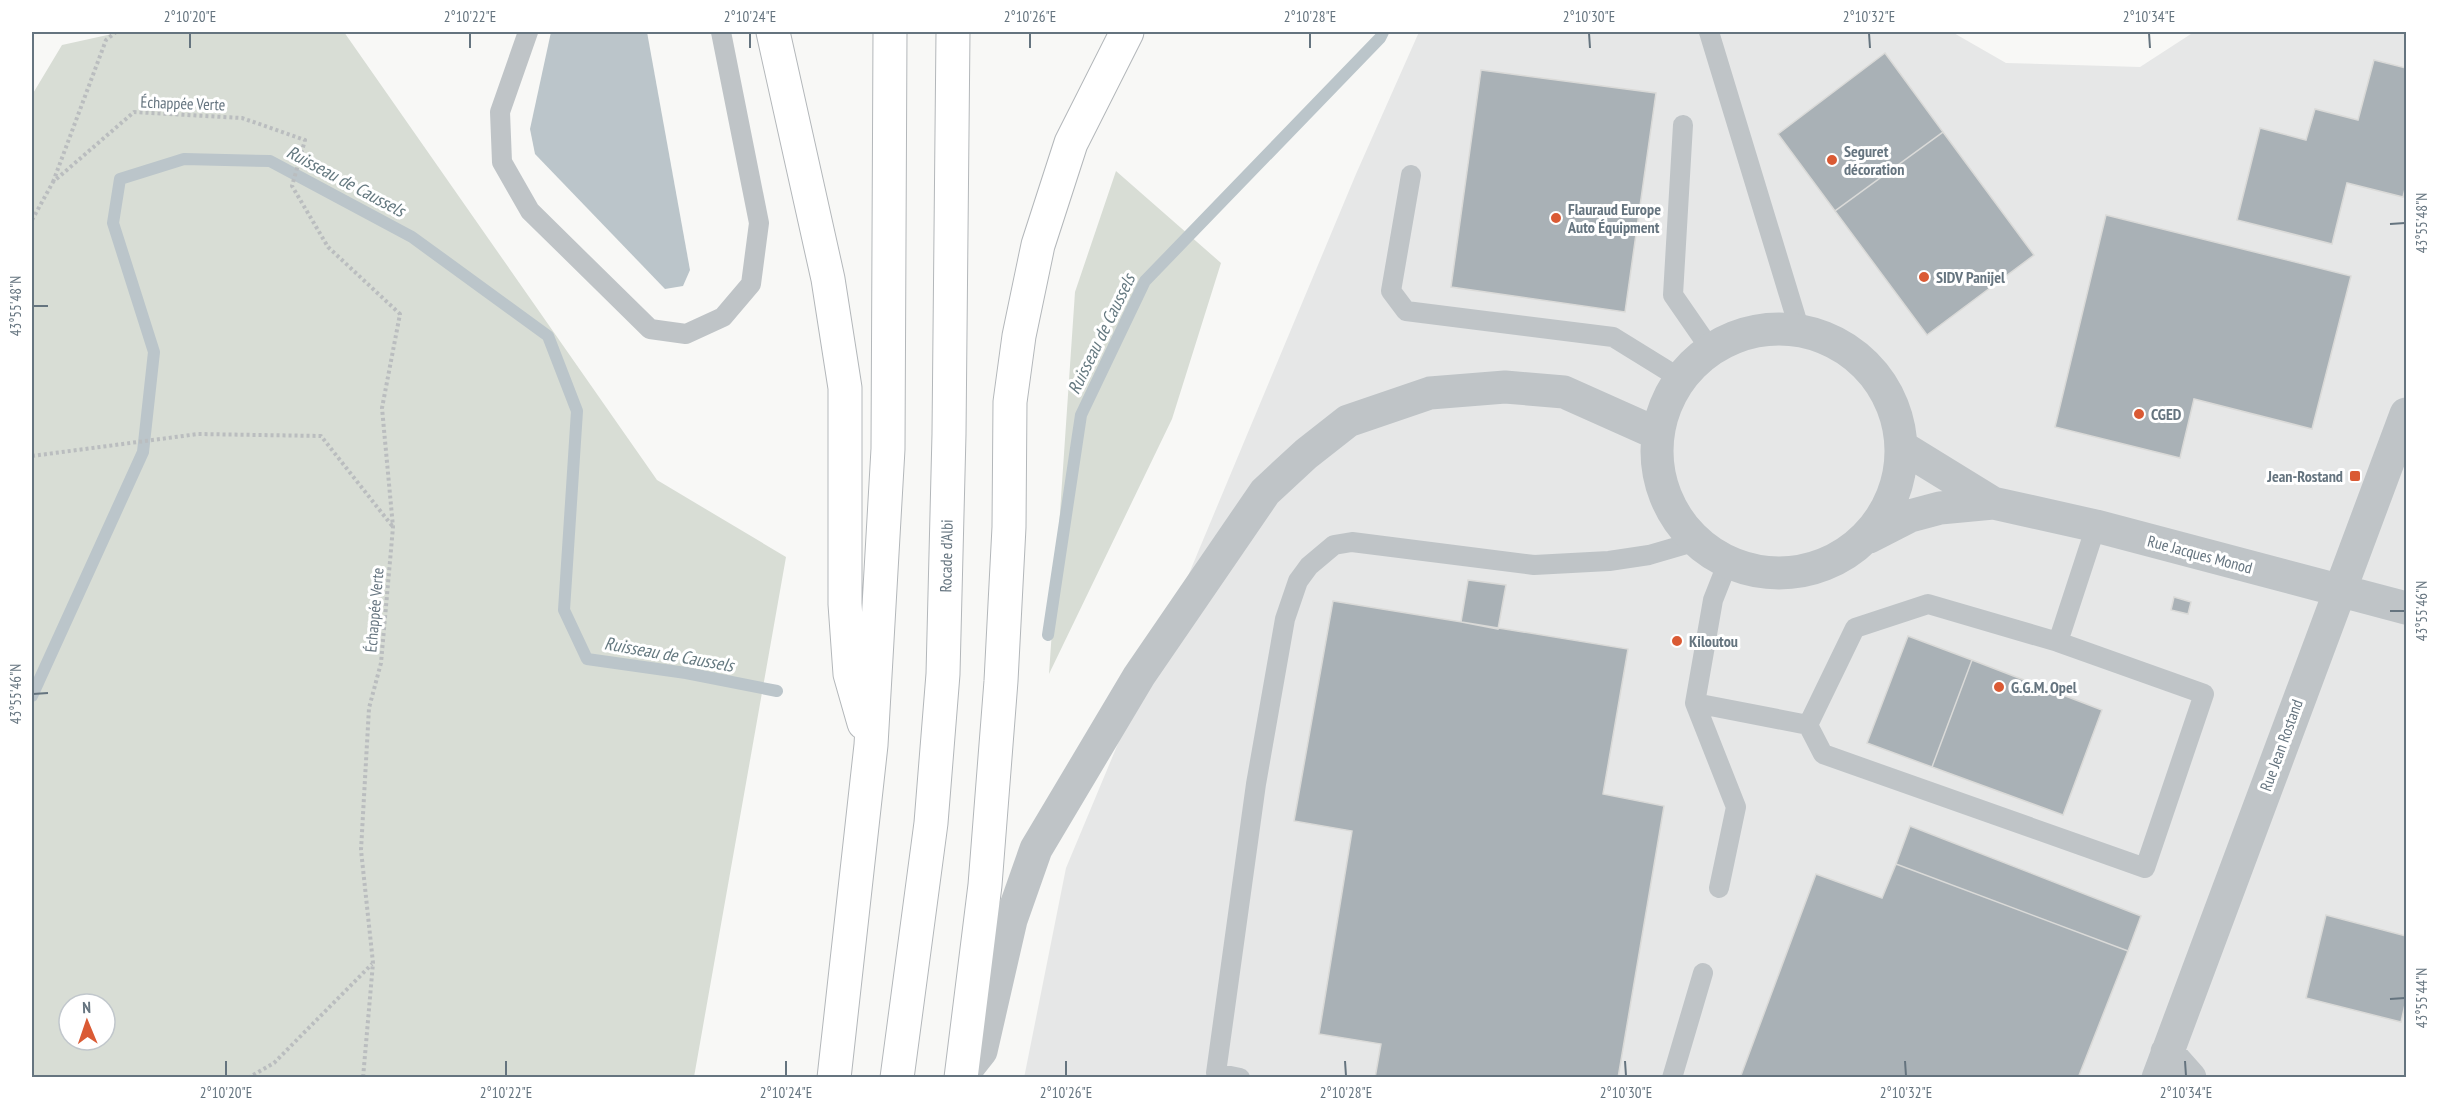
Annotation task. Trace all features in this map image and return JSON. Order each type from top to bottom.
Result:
[{"type":"highway","points":[[774,32],[828,279],[845,388],[844,604],[850,674],[871,745]]},
{"type":"highway","points":[[834,1077],[871,745],[888,449],[890,32]]},
{"type":"highway","name":"Rocade d'Albi","points":[[897,1077],[931,823],[943,674],[950,434],[953,32]]},
{"type":"highway","points":[[962,1076],[985,885],[995,760],[1009,527],[1010,402],[1019,336],[1038,245],[1071,143],[1127,32]]},
{"type":"street","points":[[1862,541],[1888,508],[1896,488],[1902,447],[1896,416],[1890,400],[1879,380],[1863,362],[1844,348],[1823,337],[1800,331],[1777,329],[1754,332],[1732,339],[1711,350],[1695,363],[1670,396],[1658,434],[1657,457],[1661,481],[1669,504],[1681,524],[1697,541],[1728,562],[1751,570],[1798,572],[1822,565],[1843,555],[1862,541],[1910,516],[1940,508],[1993,503]]},
{"type":"street","points":[[962,1076],[981,1051],[1011,920],[1035,849],[1139,676],[1265,492],[1273,484],[1348,421],[1430,393],[1504,387],[1564,392],[1658,434]]},
{"type":"street","name":"Rue Jean Rostand","points":[[2162,1065],[2406,414]]},
{"type":"street","points":[[1902,447],[1993,503]]},
{"type":"street","name":"Rue Jacques Monod","points":[[1993,503],[2096,526],[2406,608]]},
{"type":"street","points":[[2162,1065],[2190,1077]]},
{"type":"lane","points":[[528,32],[500,112],[502,162],[530,211],[650,329],[686,334],[723,317],[751,284],[758,233],[759,223],[752,183],[721,32]]},
{"type":"lane","points":[[1709,32],[1800,331]]},
{"type":"lane","points":[[1683,125],[1673,295],[1711,350]]},
{"type":"lane","points":[[1411,175],[1391,291],[1406,311],[1613,337],[1681,379]]},
{"type":"lane","points":[[2058,642],[2096,526]]},
{"type":"lane","points":[[1240,1077],[1216,1073],[1256,784],[1278,658],[1286,619],[1298,581],[1309,566],[1334,545],[1352,542],[1534,565],[1639,557],[1697,541]]},
{"type":"lane","points":[[1719,888],[1736,807],[1695,703],[1713,600],[1728,562]]},
{"type":"lane","points":[[1928,604],[2058,642],[2204,694],[2145,868],[1823,754],[1808,725],[1855,627],[1928,604]]},
{"type":"lane","points":[[1695,703],[1808,725]]},
{"type":"lane","points":[[1672,1077],[1703,973]]},
{"type":"path","points":[[53,182],[106,40],[116,32]]},
{"type":"path","name":"Échappée Verte","points":[[32,220],[53,182],[134,112],[242,118],[305,140],[292,186],[328,247],[400,314],[382,408],[393,527],[381,663],[369,708],[361,850],[373,963],[363,1077]]},
{"type":"path","points":[[32,456],[198,434],[321,436],[393,527]]},
{"type":"path","points":[[248,1077],[274,1063],[373,963]]},
{"type":"shaded area","points":[[121,32],[344,32],[657,480],[786,557],[694,1077],[32,1077],[32,95],[62,45]]},
{"type":"shaded area","points":[[551,32],[647,32],[690,270],[683,286],[665,289],[535,154],[530,129]]},
{"type":"shaded area","points":[[1419,32],[1952,32],[2006,63],[2140,67],[2194,32],[2406,32],[2406,1077],[1024,1078],[1066,868],[1356,174]]},
{"type":"shaded area","points":[[1116,171],[1221,263],[1172,419],[1049,674],[1075,292]]},
{"type":"building","points":[[1885,53],[1943,132],[1835,211],[1778,134]]},
{"type":"building","points":[[2374,60],[2406,68],[2406,185],[2403,197],[2347,183],[2332,244],[2237,220],[2260,128],[2306,140],[2315,109],[2358,120]]},
{"type":"building","points":[[1481,70],[1656,93],[1625,312],[1451,287]]},
{"type":"building","points":[[1943,132],[2034,255],[1927,335],[1835,211]]},
{"type":"building","points":[[2106,215],[2351,276],[2312,429],[2194,399],[2180,458],[2055,427]]},
{"type":"building","points":[[1468,580],[1506,585],[1498,629],[1461,622]]},
{"type":"building","points":[[2174,597],[2191,602],[2188,614],[2171,610]]},
{"type":"building","points":[[1333,601],[1628,649],[1603,794],[1664,806],[1618,1078],[1375,1078],[1381,1044],[1319,1034],[1352,831],[1294,821]]},
{"type":"building","points":[[1908,636],[1972,660],[1932,767],[1867,743]]},
{"type":"building","points":[[1972,660],[2102,710],[2063,815],[1932,767]]},
{"type":"building","points":[[1910,826],[2141,916],[2128,951],[1896,864]]},
{"type":"building","points":[[1896,864],[2128,951],[2078,1078],[1740,1078],[1816,874],[1882,898]]},
{"type":"building","points":[[2326,915],[2406,936],[2406,1000],[2401,1022],[2306,998]]},
{"type":"waterway","name":"Ruisseau de Caussels","points":[[1048,635],[1081,415],[1145,281],[1380,38],[1383,32]]},
{"type":"waterway","name":"Ruisseau de Caussels","points":[[32,696],[143,452],[154,352],[113,223],[120,179],[184,159],[270,161],[412,237],[548,336],[577,411],[564,610],[587,659],[686,673],[777,691]]},
{"type":"place","name":"Seguret décoration","points":[[1832,160]]},
{"type":"place","name":"Flauraud Europe Auto Équipment","points":[[1556,218]]},
{"type":"place","name":"SIDV Panijel","points":[[1924,277]]},
{"type":"place","name":"CGED","points":[[2139,414]]},
{"type":"place","name":"Jean-Rostand","points":[[2355,476]]},
{"type":"place","name":"Kiloutou","points":[[1677,641]]},
{"type":"place","name":"G.G.M. Opel","points":[[1999,687]]}]
